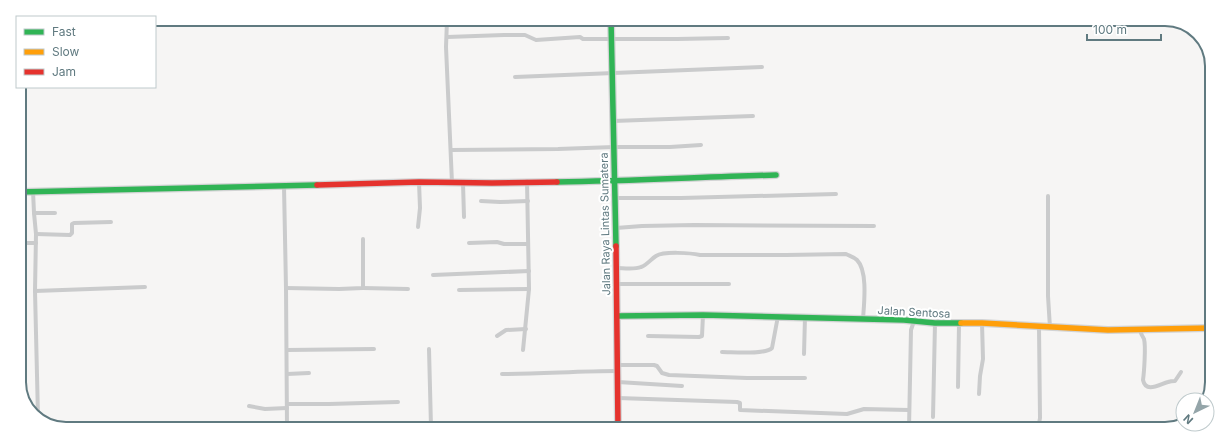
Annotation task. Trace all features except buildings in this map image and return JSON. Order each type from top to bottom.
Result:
[{"type":"main road","name":"Jalan Raya Lintas Sumatera","points":[[611,26],[616,228],[618,422]]},
{"type":"main road","points":[[26,192],[419,182],[463,183],[614,181],[776,175]]},
{"type":"main road","name":"Jalan Sentosa","points":[[616,316],[778,316],[959,324],[982,323],[1050,328],[1140,330],[1205,328]]},
{"type":"street","points":[[447,26],[446,54],[452,183]]},
{"type":"street","points":[[447,37],[525,35],[536,40],[580,37],[583,39],[728,38]]},
{"type":"street","points":[[515,77],[762,67]]},
{"type":"street","points":[[613,121],[753,116]]},
{"type":"street","points":[[451,150],[701,146]]},
{"type":"street","points":[[523,350],[529,289],[527,181]]},
{"type":"street","points":[[418,226],[420,208],[419,182]]},
{"type":"street","points":[[463,183],[464,217]]},
{"type":"street","points":[[284,186],[287,422]]},
{"type":"street","points":[[33,191],[36,234],[35,292],[38,411]]},
{"type":"street","points":[[615,198],[836,194]]},
{"type":"street","points":[[1048,196],[1048,296],[1050,328]]},
{"type":"street","points":[[481,201],[528,201]]},
{"type":"street","points":[[34,213],[55,213]]},
{"type":"street","points":[[36,234],[70,235],[72,233],[72,224],[74,223],[111,222]]},
{"type":"street","points":[[616,228],[694,225],[874,226]]},
{"type":"street","points":[[363,239],[363,288]]},
{"type":"street","points":[[470,243],[497,242],[504,244],[528,244]]},
{"type":"street","points":[[26,243],[36,243]]},
{"type":"street","points":[[616,268],[640,268],[659,254],[667,253],[689,252],[700,255],[846,254],[854,257],[858,261],[864,275],[863,319]]},
{"type":"street","points":[[433,275],[529,271]]},
{"type":"street","points":[[616,284],[729,284]]},
{"type":"street","points":[[35,292],[145,287]]},
{"type":"street","points":[[286,288],[408,289]]},
{"type":"street","points":[[459,290],[529,289]]},
{"type":"street","points":[[648,336],[702,336],[703,315]]},
{"type":"street","points":[[722,352],[770,351],[772,348],[778,316]]},
{"type":"street","points":[[804,354],[805,317]]},
{"type":"street","points":[[908,422],[911,330],[914,321]]},
{"type":"street","points":[[933,418],[935,323]]},
{"type":"street","points":[[979,394],[983,359],[982,323]]},
{"type":"street","points":[[958,387],[959,324]]},
{"type":"street","points":[[1039,327],[1039,422]]},
{"type":"street","points":[[497,336],[506,330],[526,328]]},
{"type":"street","points":[[1140,330],[1144,339],[1144,384],[1151,388],[1167,382],[1175,381],[1181,372]]},
{"type":"street","points":[[286,350],[374,349]]},
{"type":"street","points":[[429,349],[431,422]]},
{"type":"street","points":[[502,374],[534,374],[654,365],[657,366],[662,373],[669,375],[747,378],[805,378]]},
{"type":"street","points":[[287,374],[308,373]]},
{"type":"street","points":[[618,382],[682,386]]},
{"type":"street","points":[[618,398],[738,402],[740,403],[740,410],[778,412],[847,414],[864,410],[909,410]]},
{"type":"street","points":[[249,406],[265,408],[398,402]]},
{"type":"traffic: fast","points":[[611,26],[616,246]]},
{"type":"traffic: fast","points":[[557,182],[776,175]]},
{"type":"traffic: fast","points":[[26,192],[317,185]]},
{"type":"traffic: fast","points":[[617,316],[703,315],[904,320],[935,323],[961,323]]},
{"type":"traffic: slow","points":[[961,323],[1108,330],[1205,328]]},
{"type":"traffic: jam","points":[[317,185],[419,182],[557,182]]},
{"type":"traffic: jam","points":[[616,246],[618,422]]}]
